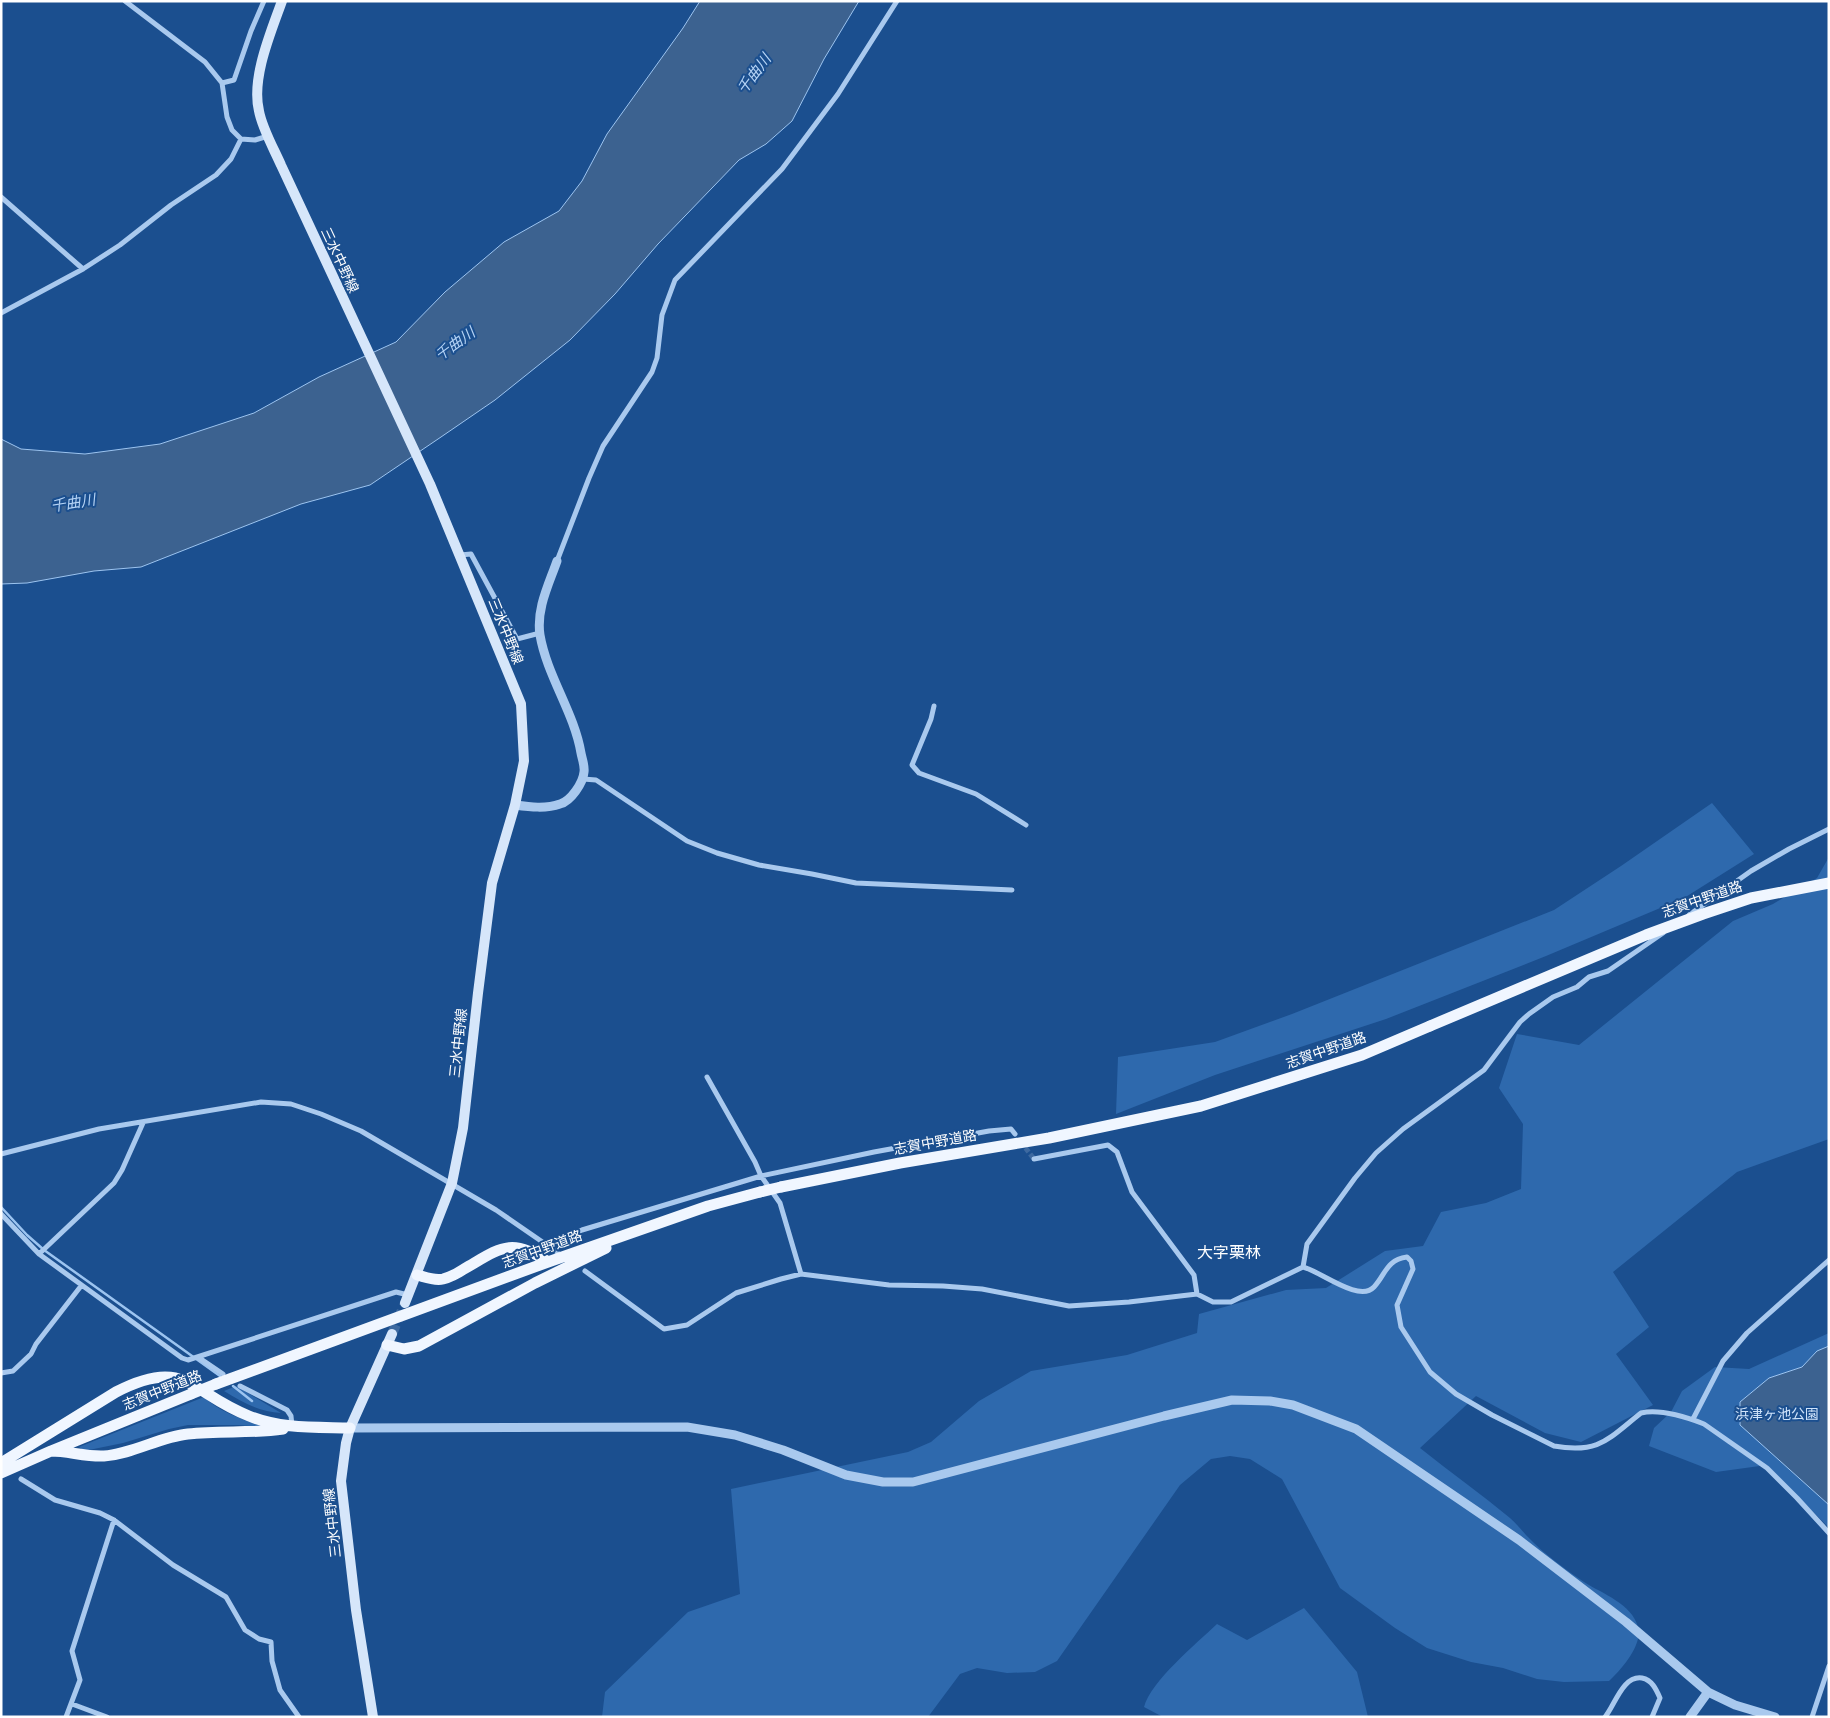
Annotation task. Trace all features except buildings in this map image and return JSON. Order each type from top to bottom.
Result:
[{"type":"main road","name":"三水中野線","points":[[282,1],[266,46],[260,73],[258,112],[430,484],[521,704],[524,760],[515,805],[492,883],[463,1128],[452,1183],[407,1299]]},
{"type":"main road","name":"志賀中野道路","points":[[1,1473],[50,1451],[216,1384],[548,1262],[708,1206],[781,1187],[900,1163],[1049,1138],[1201,1106],[1362,1055],[1646,935],[1703,914],[1751,898],[1829,883]]},
{"type":"main road","points":[[389,1339],[404,1349],[419,1346],[636,1232]]},
{"type":"main road","points":[[417,1275],[430,1279],[443,1279],[495,1251],[508,1247],[529,1251],[548,1262]]},
{"type":"main road","name":"三水中野線","points":[[372,1717],[356,1610],[341,1481],[350,1428],[389,1339]]},
{"type":"main road","points":[[1,1463],[116,1392],[132,1384],[155,1377],[180,1379],[249,1416],[292,1427]]},
{"type":"main road","points":[[50,1451],[66,1451],[103,1456],[185,1434],[259,1432],[292,1427],[350,1428]]},
{"type":"street","points":[[124,1],[205,62],[222,83],[227,117],[232,130],[242,139],[255,140],[268,136]]},
{"type":"street","points":[[222,83],[234,80],[251,30],[264,1]]},
{"type":"street","points":[[515,805],[540,808],[562,804],[573,794],[583,779],[584,770],[578,736],[550,670],[540,633],[542,602],[603,446],[652,372],[657,358],[662,315],[675,280],[782,169],[838,94],[897,1]]},
{"type":"street","points":[[1,313],[83,269],[120,245],[171,205],[216,175],[231,159],[242,139]]},
{"type":"street","points":[[1,197],[83,269]]},
{"type":"street","points":[[460,555],[471,554],[517,638],[540,633]]},
{"type":"street","points":[[934,706],[931,719],[912,765],[919,773],[976,794],[1026,825]]},
{"type":"street","points":[[583,779],[596,780],[687,840],[717,853],[759,865],[856,883],[1012,890]]},
{"type":"street","points":[[1303,1267],[1307,1244],[1355,1178],[1376,1153],[1402,1129],[1484,1070],[1520,1022],[1553,997],[1577,987],[1589,978],[1608,971],[1736,881],[1789,849],[1829,830]]},
{"type":"street","points":[[707,1077],[756,1162],[761,1176],[780,1203],[801,1274]]},
{"type":"street","points":[[1,1154],[99,1129],[261,1102],[291,1104],[321,1114],[361,1132],[496,1210],[556,1252]]},
{"type":"street","points":[[38,1254],[114,1183],[122,1170],[143,1122]]},
{"type":"street","points":[[548,1245],[582,1230],[761,1176],[989,1130],[1011,1129],[1015,1134]]},
{"type":"street","points":[[1034,1158],[1108,1145],[1117,1152],[1132,1192],[1194,1275],[1197,1294]]},
{"type":"street","points":[[1,1214],[38,1254],[182,1358],[196,1358],[396,1292],[407,1299]]},
{"type":"street","points":[[1303,1267],[1358,1292],[1373,1288],[1390,1264],[1398,1258],[1407,1257],[1411,1261],[1413,1270],[1397,1305],[1401,1327],[1430,1372],[1463,1398],[1492,1416],[1554,1446],[1582,1448],[1602,1443],[1641,1413],[1648,1412],[1692,1419],[1714,1430],[1767,1468],[1829,1532]]},
{"type":"street","points":[[1692,1419],[1724,1361],[1741,1340],[1783,1299],[1829,1260]]},
{"type":"street","points":[[585,1271],[664,1329],[687,1326],[736,1293],[801,1274],[889,1285],[982,1289],[1069,1306],[1128,1302],[1197,1294],[1213,1302],[1231,1302],[1303,1267]]},
{"type":"street","points":[[1,1373],[13,1371],[31,1354],[36,1344],[81,1286]]},
{"type":"street","points":[[196,1358],[223,1374]]},
{"type":"street","points":[[240,1386],[286,1410],[291,1416],[292,1427]]},
{"type":"street","points":[[350,1428],[687,1428],[735,1435],[783,1450],[846,1475],[883,1482],[913,1482],[1232,1400],[1270,1401],[1293,1405],[1356,1429],[1519,1540],[1626,1622],[1708,1692],[1735,1705],[1775,1717]]},
{"type":"street","points":[[21,1479],[55,1500],[100,1513],[114,1520],[173,1565],[226,1597],[245,1630],[259,1639],[271,1642],[272,1661],[280,1690],[299,1717]]},
{"type":"street","points":[[66,1717],[80,1680],[72,1651],[114,1520]]},
{"type":"street","points":[[1812,1717],[1829,1666]]},
{"type":"street","points":[[1604,1717],[1630,1680],[1644,1678],[1651,1682],[1660,1698],[1652,1717]]},
{"type":"street","points":[[1690,1717],[1708,1692]]},
{"type":"street","points":[[72,1704],[107,1717]]},
{"type":"green space","points":[[1712,803],[1754,854],[1684,898],[1546,956],[1386,1019],[1215,1075],[1116,1114],[1118,1057],[1215,1042],[1292,1014],[1554,910]]},
{"type":"green space","points":[[1829,857],[1829,1139],[1737,1172],[1613,1272],[1649,1327],[1616,1354],[1653,1405],[1581,1442],[1545,1433],[1476,1396],[1420,1448],[1510,1518],[1555,1561],[1584,1582],[1616,1600],[1630,1612],[1638,1627],[1637,1641],[1630,1657],[1609,1681],[1564,1682],[1537,1679],[1503,1668],[1471,1662],[1427,1648],[1395,1628],[1340,1588],[1282,1479],[1250,1459],[1230,1456],[1211,1459],[1180,1485],[1057,1661],[1035,1672],[1007,1673],[977,1668],[960,1674],[928,1717],[602,1717],[605,1692],[688,1612],[740,1594],[731,1489],[908,1452],[931,1442],[979,1401],[1031,1371],[1127,1355],[1197,1333],[1199,1314],[1286,1290],[1326,1288],[1385,1251],[1423,1246],[1441,1212],[1486,1203],[1521,1189],[1523,1124],[1499,1088],[1517,1034],[1579,1045],[1733,921],[1773,904],[1817,878]]},
{"type":"green space","name":"浜津ヶ池公園","points":[[1829,1333],[1829,1528],[1767,1465],[1716,1472],[1649,1446],[1654,1428],[1671,1412],[1682,1391],[1715,1367],[1749,1369]]},
{"type":"green space","points":[[236,1386],[281,1413],[244,1403],[224,1391]]},
{"type":"green space","points":[[204,1397],[225,1411],[264,1427],[188,1425],[123,1443],[84,1451],[79,1447]]},
{"type":"green space","points":[[1304,1608],[1357,1672],[1368,1717],[1163,1717],[1144,1707],[1148,1697],[1165,1674],[1217,1624],[1247,1640]]},
{"type":"water","name":"千曲川","points":[[700,1],[859,1],[824,59],[792,121],[766,144],[739,160],[658,244],[615,294],[570,340],[495,400],[370,485],[301,504],[141,567],[94,571],[27,583],[1,584],[1,439],[21,449],[85,454],[160,444],[254,413],[319,377],[396,342],[445,292],[504,242],[559,211],[582,181],[607,134],[683,28]]},
{"type":"water","points":[[1829,1346],[1829,1505],[1740,1425],[1740,1402],[1769,1378],[1802,1367],[1817,1351]]},
{"type":"waterway","points":[[1,1207],[44,1250],[220,1376]]},
{"type":"waterway","points":[[233,1386],[252,1401]]},
{"type":"tunnel","points":[[1021,1142],[1034,1159]]},
{"type":"tunnel","points":[[392,1334],[405,1303]]},
{"type":"district","name":"大字栗林","points":[[1229,1252]]}]
